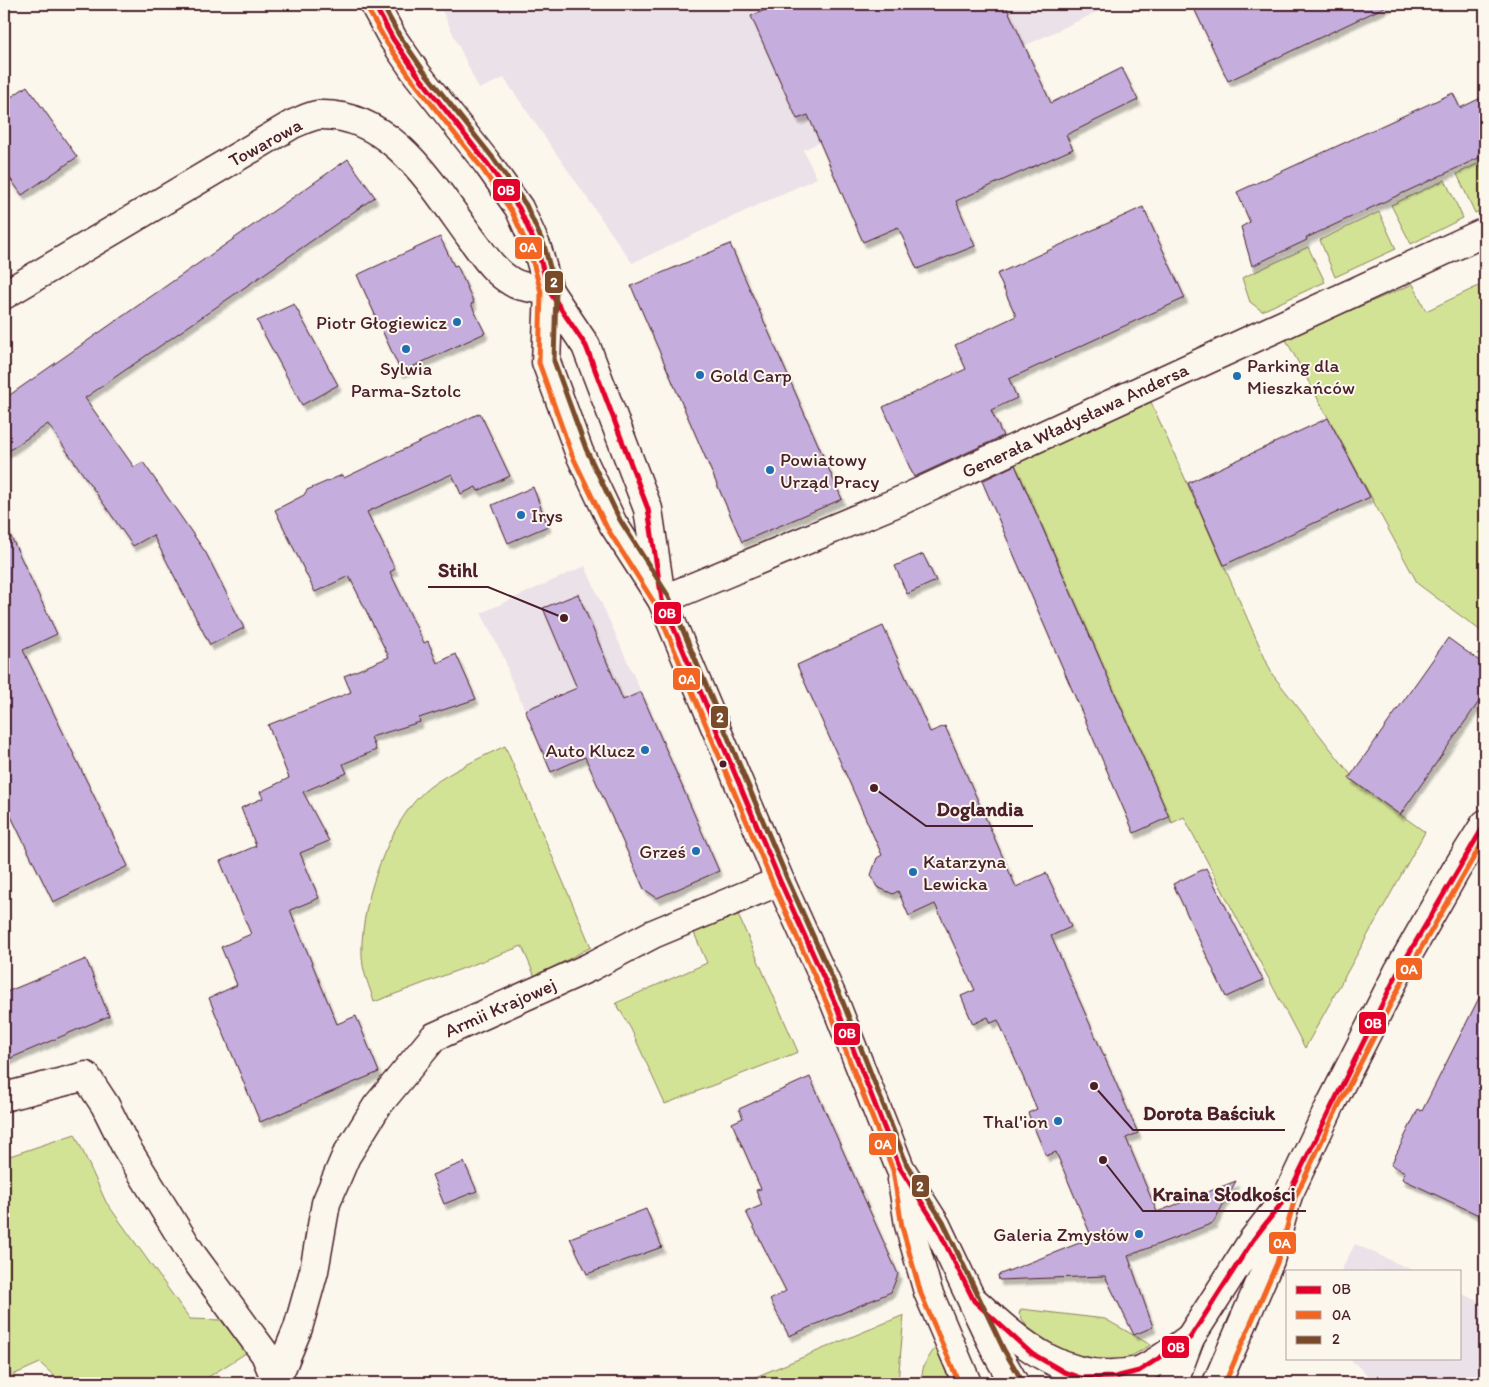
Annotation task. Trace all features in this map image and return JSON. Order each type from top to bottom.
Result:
[{"type":"street","points":[[374,4],[393,39],[417,74],[487,163],[519,208],[537,248],[548,291],[546,362],[580,452],[613,524],[662,600],[780,881],[835,1003],[900,1168],[936,1225],[974,1301],[997,1353],[1014,1383]]},
{"type":"street","name":"Towarowa","points":[[4,296],[293,124],[316,115],[344,117],[367,124],[385,136],[416,163],[491,265],[513,283],[548,291]]},
{"type":"street","name":"Generała Władysława Andersa","points":[[662,600],[900,501],[1252,337],[1485,232]]},
{"type":"street","points":[[548,291],[586,346],[648,510],[662,600]]},
{"type":"street","points":[[1217,1383],[1270,1260],[1288,1195],[1331,1104],[1398,972],[1456,870],[1485,824]]},
{"type":"street","name":"Armii Krajowej","points":[[276,1382],[298,1328],[314,1271],[326,1203],[346,1156],[377,1106],[434,1037],[590,967],[653,934],[780,881]]},
{"type":"street","points":[[4,1097],[86,1076],[105,1105],[126,1147],[193,1256],[265,1354],[276,1382]]},
{"type":"street","points":[[900,1168],[909,1225],[928,1292],[967,1383]]},
{"type":"street","points":[[1173,1383],[1190,1338],[1253,1240],[1288,1195]]},
{"type":"street","points":[[974,1301],[1031,1353],[1064,1372],[1081,1378],[1115,1377],[1139,1371],[1190,1338]]},
{"type":"shaded area","points":[[439,4],[1114,4],[803,150],[817,178],[632,263],[504,78],[479,89]]},
{"type":"shaded area","points":[[585,566],[641,692],[576,721],[565,693],[525,710],[509,675],[505,660],[481,613]]},
{"type":"shaded area","points":[[1355,1244],[1412,1270],[1342,1270]]},
{"type":"shaded area","points":[[1462,1294],[1485,1304],[1485,1383],[1376,1383],[1351,1360],[1462,1360]]},
{"type":"green space","points":[[1479,163],[1485,176],[1485,209],[1475,213],[1457,174]]},
{"type":"green space","points":[[1445,180],[1463,218],[1411,244],[1391,205]]},
{"type":"green space","points":[[1379,212],[1396,249],[1335,277],[1320,240]]},
{"type":"green space","points":[[1308,247],[1325,282],[1262,311],[1250,302],[1242,278]]},
{"type":"green space","points":[[1485,283],[1485,634],[1418,584],[1285,338],[1413,284],[1426,311]]},
{"type":"green space","points":[[1151,402],[1272,674],[1351,775],[1349,778],[1425,832],[1305,1048],[1184,817],[1172,823],[1169,817],[1015,464]]},
{"type":"green space","points":[[505,746],[591,947],[535,977],[522,946],[374,1002],[363,966],[364,921],[378,868],[389,843],[416,800],[431,786],[457,769]]},
{"type":"green space","points":[[736,910],[798,1052],[665,1104],[631,1029],[616,1003],[707,963],[694,933]]},
{"type":"green space","points":[[75,1134],[106,1202],[190,1319],[221,1320],[246,1353],[199,1383],[62,1383],[40,1363],[4,1379],[4,1158]]},
{"type":"green space","points":[[1021,1309],[1105,1319],[1151,1345],[1133,1355],[1111,1363],[1064,1357],[1030,1331],[1019,1314]]},
{"type":"green space","points":[[904,1315],[898,1383],[741,1383]]},
{"type":"green space","points":[[936,1346],[950,1383],[920,1383],[924,1365]]},
{"type":"building","points":[[779,4],[1005,4],[1051,103],[1122,68],[1138,100],[1066,135],[1073,149],[956,201],[975,246],[917,269],[898,227],[863,242],[808,115],[797,119],[751,16]]},
{"type":"building","points":[[1192,4],[1391,4],[1228,81]]},
{"type":"building","points":[[27,86],[77,157],[22,195],[4,170],[4,102]]},
{"type":"building","points":[[1453,93],[1460,108],[1485,96],[1485,155],[1306,238],[1307,240],[1252,266],[1241,227],[1250,222],[1237,192]]},
{"type":"building","points":[[348,159],[375,197],[85,398],[134,467],[143,462],[206,553],[244,628],[210,645],[153,535],[133,546],[48,424],[4,454],[4,399]]},
{"type":"building","points":[[1143,207],[1185,298],[1009,379],[1017,398],[991,410],[1003,436],[914,477],[883,407],[966,369],[955,345],[1016,316],[997,274]]},
{"type":"building","points":[[440,237],[454,266],[457,265],[474,303],[471,304],[485,333],[401,372],[357,275]]},
{"type":"building","points":[[730,244],[842,499],[742,542],[631,286]]},
{"type":"building","points":[[294,304],[338,385],[302,405],[257,321]]},
{"type":"building","points":[[480,413],[510,476],[478,491],[476,487],[461,494],[452,474],[367,512],[395,569],[390,572],[424,643],[428,641],[437,663],[456,654],[476,699],[419,718],[420,722],[371,737],[376,750],[343,764],[347,773],[303,792],[329,841],[300,853],[319,898],[290,910],[337,1024],[356,1016],[379,1072],[260,1122],[209,998],[237,985],[221,947],[251,934],[220,861],[256,846],[241,808],[263,798],[260,792],[289,778],[268,725],[351,692],[344,676],[389,657],[349,576],[315,592],[275,510],[304,495],[307,490],[342,475],[344,478]]},
{"type":"building","points":[[1328,418],[1370,497],[1224,565],[1188,483]]},
{"type":"building","points":[[1015,465],[1169,817],[1134,833],[982,481]]},
{"type":"building","name":"Irys","points":[[533,487],[548,526],[508,543],[492,505]]},
{"type":"building","points":[[4,522],[57,634],[23,650],[128,866],[53,902],[4,802]]},
{"type":"building","points":[[923,554],[936,581],[907,594],[895,566]]},
{"type":"building","points":[[578,594],[623,700],[641,692],[719,871],[657,898],[644,889],[585,757],[551,772],[525,710],[577,688],[543,608]]},
{"type":"building","points":[[883,626],[930,732],[945,726],[1016,887],[1046,873],[1065,913],[1071,927],[1051,936],[1138,1133],[1126,1138],[1157,1212],[1236,1181],[1213,1223],[1128,1256],[1153,1327],[1134,1335],[1105,1276],[999,1280],[998,1275],[1092,1238],[1056,1152],[1046,1156],[1028,1113],[1037,1109],[998,1020],[991,1023],[988,1017],[973,1024],[961,996],[975,990],[935,904],[909,916],[898,891],[893,894],[877,887],[871,875],[877,858],[882,855],[797,665]]},
{"type":"building","points":[[1448,638],[1485,665],[1485,693],[1400,815],[1349,778]]},
{"type":"building","points":[[1206,868],[1263,980],[1226,997],[1173,884]]},
{"type":"building","points":[[86,959],[109,1016],[4,1061],[4,993]]},
{"type":"building","points":[[1485,986],[1485,1218],[1402,1179],[1405,1172],[1391,1165],[1418,1109],[1422,1111]]},
{"type":"building","points":[[810,1077],[898,1274],[891,1292],[789,1336],[770,1300],[786,1291],[746,1212],[762,1205],[756,1190],[761,1189],[732,1123],[743,1118],[739,1109]]},
{"type":"building","points":[[464,1162],[477,1191],[444,1204],[432,1175]]},
{"type":"building","points":[[646,1209],[662,1247],[587,1274],[570,1238]]},
{"type":"transit line","name":"0B","points":[[374,4],[393,39],[417,74],[487,163],[519,208],[537,248],[549,291],[586,346],[648,509],[662,600],[780,881],[835,1003],[900,1168],[936,1225],[974,1301],[1031,1353],[1064,1372],[1081,1378],[1115,1377],[1139,1371],[1190,1338],[1253,1240],[1288,1195],[1398,972],[1485,824]]},
{"type":"transit line","name":"2","points":[[382,4],[399,35],[423,70],[493,158],[526,205],[544,245],[556,290],[554,361],[586,449],[620,520],[669,597],[787,878],[842,1000],[907,1165],[943,1222],[1004,1350],[1021,1379]]},
{"type":"transit line","name":"0A","points":[[367,8],[387,43],[411,78],[481,167],[512,212],[530,251],[541,292],[539,363],[572,455],[607,528],[655,604],[773,884],[828,1006],[893,1170],[902,1227],[921,1294],[959,1383]]},
{"type":"transit line","name":"0A","points":[[1225,1383],[1277,1263],[1295,1198],[1338,1107],[1405,976],[1485,838]]},
{"type":"place","name":"Piotr Głogiewicz","points":[[457,322]]},
{"type":"place","name":"Sylwia Parma-Sztolc","points":[[406,349]]},
{"type":"place","name":"Gold Carp","points":[[700,375]]},
{"type":"place","name":"Parking dla Mieszkańców","points":[[1237,376]]},
{"type":"place","name":"Powiatowy Urząd Pracy","points":[[770,470]]},
{"type":"place","name":"Irys","points":[[521,515]]},
{"type":"place","name":"Stihl","points":[[564,618]]},
{"type":"place","name":"Auto Klucz","points":[[645,750]]},
{"type":"place","name":"Doglandia","points":[[874,788]]},
{"type":"place","name":"Grześ","points":[[696,851]]},
{"type":"place","name":"Katarzyna Lewicka","points":[[913,872]]},
{"type":"place","name":"Dorota Baściuk","points":[[1094,1086]]},
{"type":"place","name":"Thal'ion","points":[[1058,1121]]},
{"type":"place","name":"Kraina Słodkości","points":[[1103,1160]]},
{"type":"place","name":"Galeria Zmysłów","points":[[1139,1234]]}]
